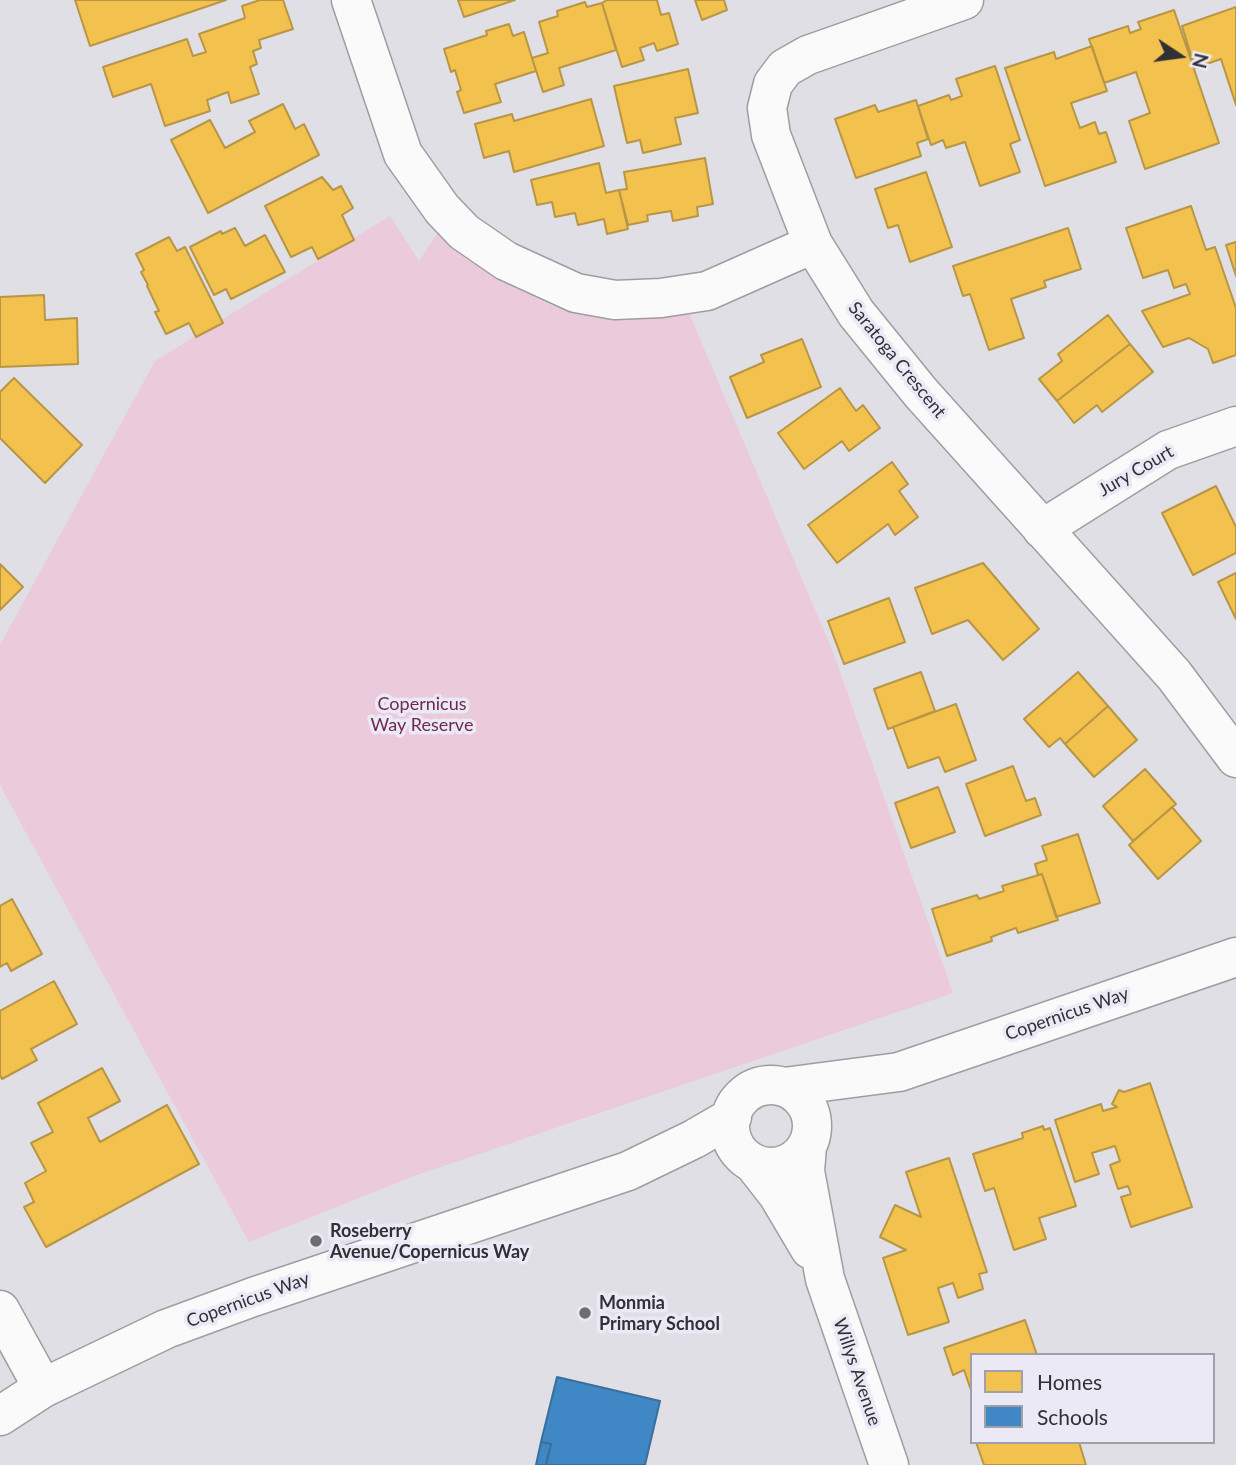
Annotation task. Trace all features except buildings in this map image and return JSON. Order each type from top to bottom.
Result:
[{"type":"street","points":[[351,0],[404,154],[442,209],[464,232],[506,261],[576,293],[615,300],[661,298],[707,291],[813,244]]},
{"type":"street","name":"Saratoga Crescent","points":[[942,4],[808,55],[785,68],[774,84],[767,108],[771,135],[813,244],[856,313],[921,393],[1174,675],[1236,758]]},
{"type":"street","name":"Jury Court","points":[[1042,529],[1168,450],[1236,426]]},
{"type":"street","name":"Copernicus Way","points":[[783,1087],[899,1072],[1236,957]]},
{"type":"street","name":"Copernicus Way","points":[[809,1139],[832,1113],[899,1072]]},
{"type":"street","points":[[771,1085],[783,1087],[803,1100],[812,1121],[809,1139],[799,1156],[789,1163],[765,1166],[751,1161],[733,1141],[732,1117],[737,1104],[746,1094],[771,1085]]},
{"type":"street","name":"Copernicus Way","points":[[0,1416],[43,1388],[166,1329],[253,1297],[628,1171],[732,1117]]},
{"type":"street","name":"Willys Avenue","points":[[809,1139],[805,1171],[825,1279]]},
{"type":"street","name":"Copernicus Way","points":[[628,1171],[673,1164],[751,1161]]},
{"type":"street","name":"Willys Avenue","points":[[751,1161],[797,1225],[825,1279],[889,1465]]},
{"type":"street","points":[[0,1310],[43,1388]]},
{"type":"green space","name":"Copernicus Way Reserve","points":[[390,216],[419,261],[440,230],[464,253],[505,283],[558,308],[616,320],[689,313],[833,652],[953,993],[414,1176],[249,1242],[0,785],[0,645],[155,361]]},
{"type":"place","name":"Roseberry Avenue/Copernicus Way","points":[[316,1241]]},
{"type":"place","name":"Monmia Primary School","points":[[585,1313]]}]
